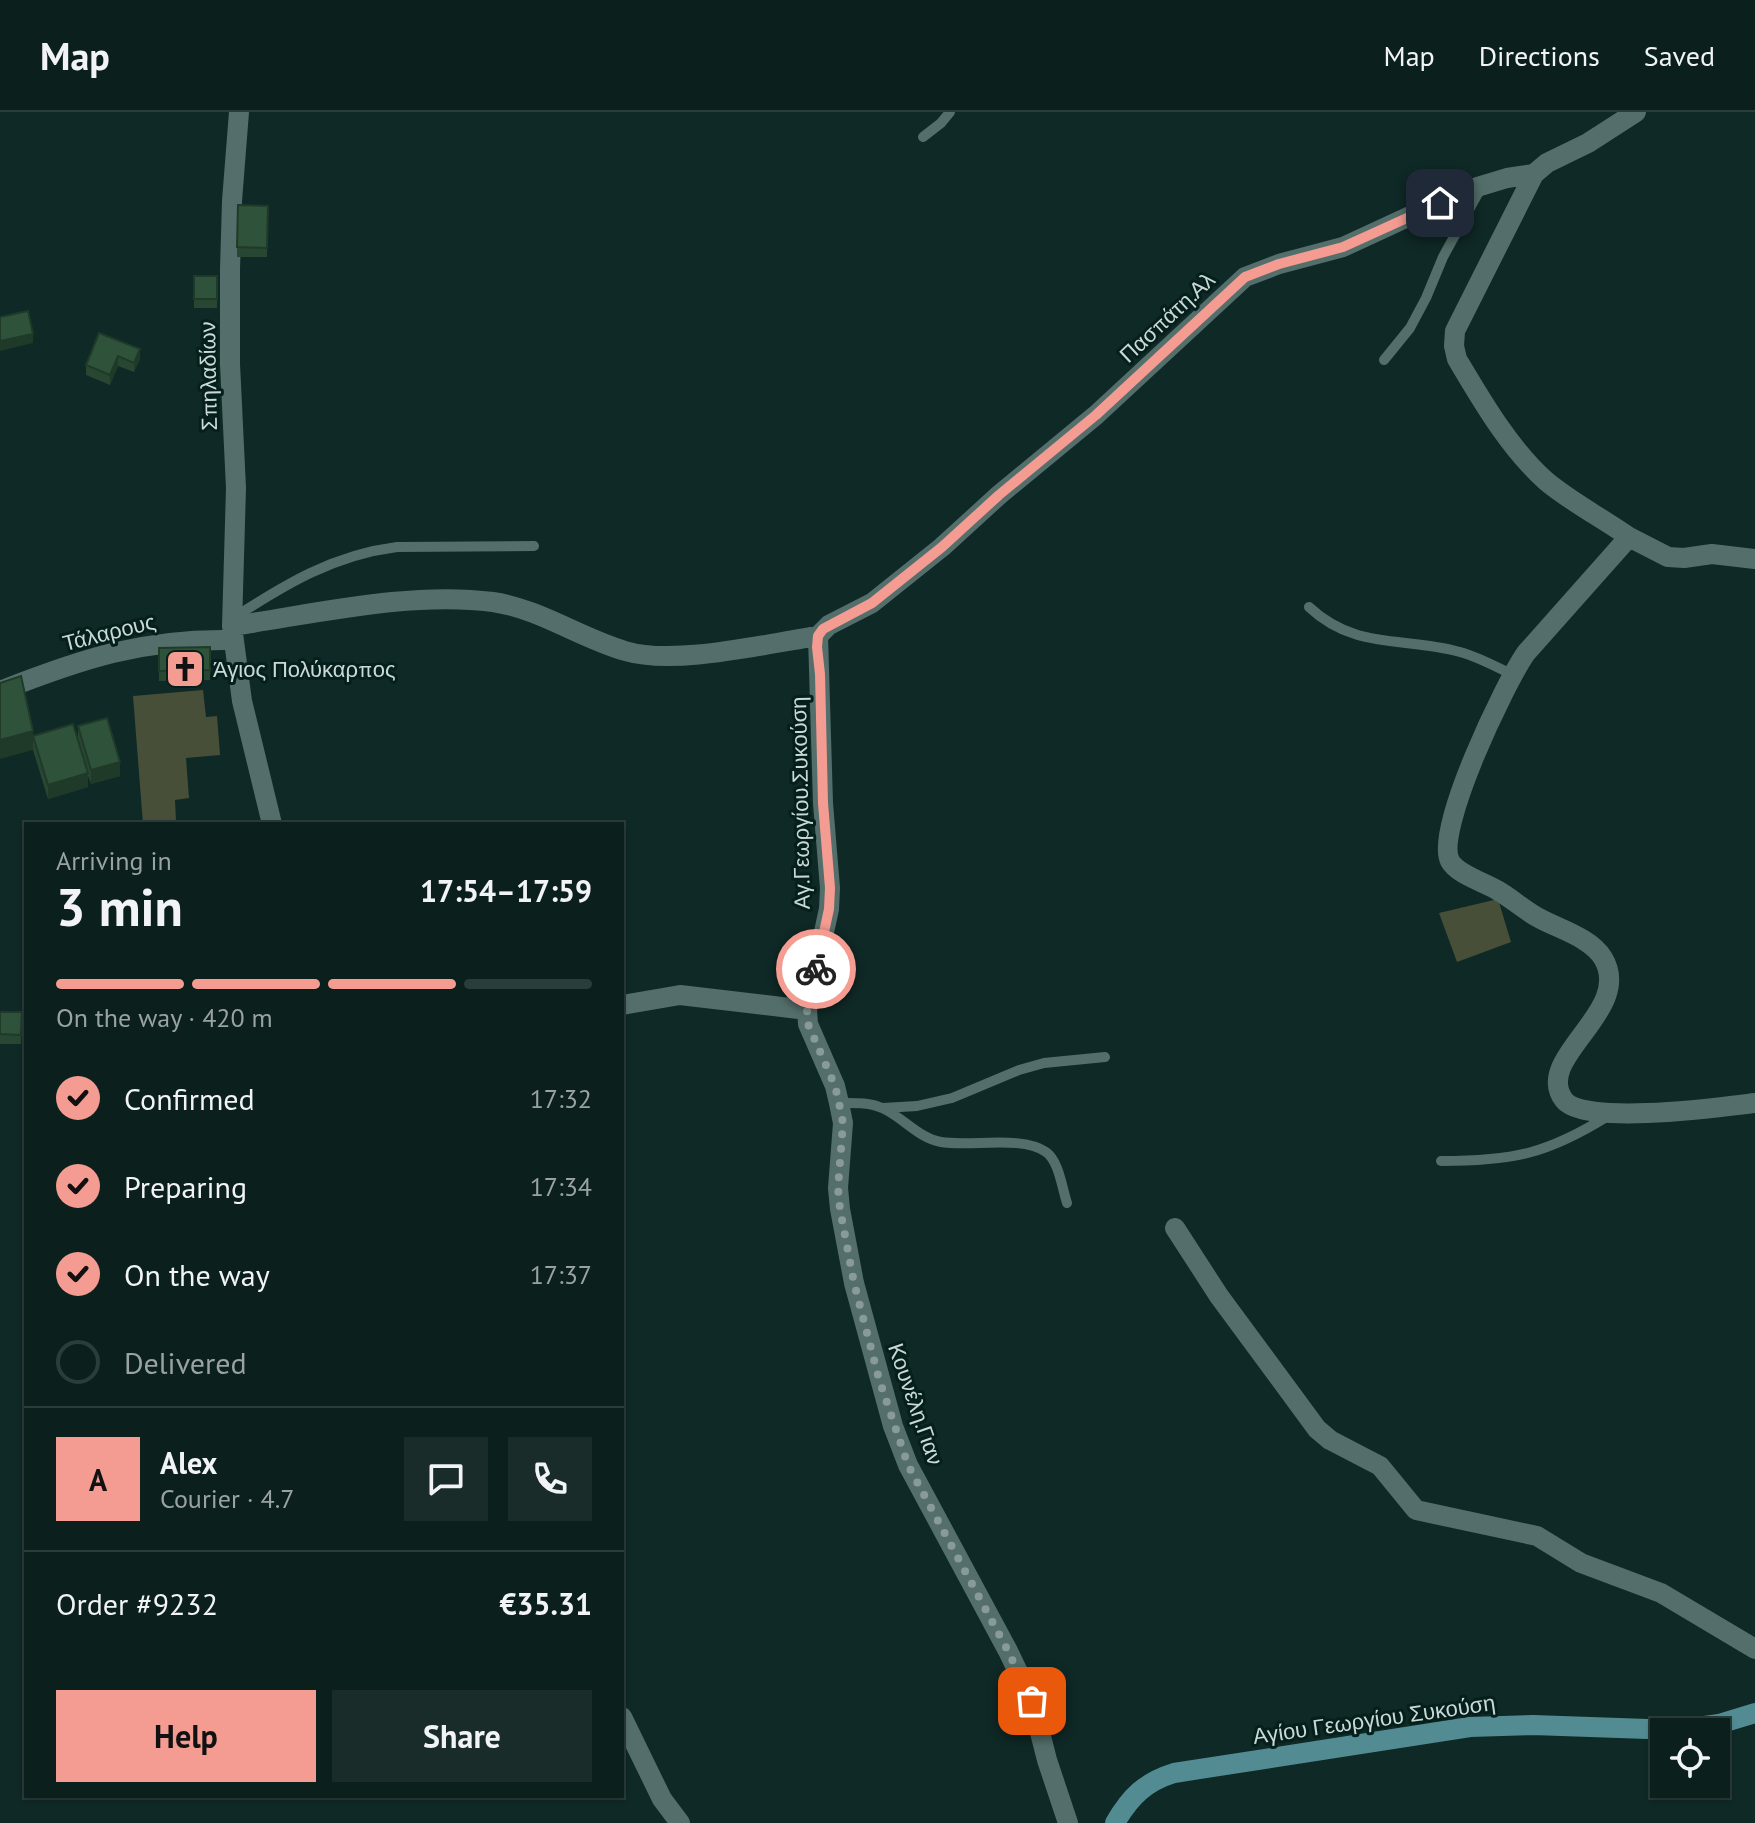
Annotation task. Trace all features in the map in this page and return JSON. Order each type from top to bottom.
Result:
[{"type":"main road","name":"Αγίου Γεωργίου Συκούση","points":[[1115,1823],[1139,1790],[1162,1776],[1174,1773],[1470,1727],[1533,1725],[1676,1730],[1719,1724],[1755,1713]]},
{"type":"street","name":"Σπηλαδίων","points":[[239,112],[230,269],[230,364],[236,488],[233,628],[242,701],[272,822]]},
{"type":"street","name":"Πασπάτη.Αλ","points":[[818,636],[829,625],[872,603],[942,547],[1120,394],[1245,277],[1279,264],[1343,247],[1483,185],[1534,174],[1547,163],[1588,143],[1636,112]]},
{"type":"street","points":[[1534,174],[1455,331],[1457,359],[1511,443],[1530,465],[1562,493],[1629,537],[1668,557],[1712,554],[1755,559]]},
{"type":"street","points":[[1629,537],[1511,674],[1474,753],[1453,821],[1448,845],[1449,860],[1533,915],[1583,940],[1603,958],[1610,989],[1605,1003],[1576,1042],[1559,1077],[1565,1102],[1585,1111],[1613,1113],[1670,1112],[1755,1103]]},
{"type":"street","name":"Τάλαρους","points":[[0,691],[118,650],[384,604],[438,600],[494,602],[537,614],[628,652],[670,657],[818,636]]},
{"type":"street","name":"Αγ.Γεωργίου.Συκούση","points":[[818,636],[823,803],[830,888],[829,909],[807,1010],[808,1024],[826,1070]]},
{"type":"street","points":[[624,1005],[680,995],[807,1010]]},
{"type":"street","name":"Κουνέλη.Γιαν","points":[[826,1070],[835,1086],[843,1123],[838,1188],[840,1209],[854,1283],[893,1426],[908,1465],[1032,1701],[1068,1823]]},
{"type":"street","points":[[1175,1228],[1219,1296],[1317,1429],[1330,1440],[1380,1466],[1416,1510],[1537,1536],[1581,1563],[1661,1593],[1755,1649]]},
{"type":"street","points":[[624,1721],[662,1799],[680,1823]]},
{"type":"lane","points":[[923,137],[950,112]]},
{"type":"lane","points":[[1384,360],[1410,328],[1459,225],[1483,185]]},
{"type":"lane","points":[[233,628],[284,584],[347,557],[376,549],[534,546]]},
{"type":"lane","points":[[1309,607],[1344,632],[1459,651],[1511,674]]},
{"type":"lane","points":[[882,1108],[917,1106],[952,1098],[1044,1063],[1105,1057]]},
{"type":"lane","points":[[839,1103],[869,1104],[882,1108],[923,1136],[941,1142],[1028,1145],[1046,1152],[1054,1162],[1067,1203]]},
{"type":"lane","points":[[1441,1161],[1513,1157],[1542,1150],[1576,1136],[1613,1113]]},
{"type":"green space","points":[[203,690],[206,717],[217,716],[220,755],[186,758],[189,798],[175,800],[176,821],[143,822],[133,696]]},
{"type":"green space","points":[[1498,899],[1511,942],[1457,962],[1439,913]]},
{"type":"building","points":[[238,205],[268,206],[267,248],[237,247]]},
{"type":"building","points":[[194,276],[217,276],[217,299],[194,299]]},
{"type":"building","points":[[28,311],[33,334],[0,341],[0,317]]},
{"type":"building","points":[[99,333],[140,349],[134,363],[118,356],[110,375],[86,365]]},
{"type":"building","points":[[210,647],[210,670],[159,671],[159,648]]},
{"type":"building","points":[[21,676],[33,731],[0,740],[0,683]]},
{"type":"building","points":[[107,718],[120,762],[91,770],[78,726]]},
{"type":"building","points":[[73,724],[88,773],[48,785],[33,736]]},
{"type":"building","points":[[0,1012],[22,1012],[21,1035],[0,1034]]},
{"type":"way so far","points":[[816,969],[807,1010],[808,1024],[835,1086],[843,1123],[838,1188],[840,1209],[854,1283],[879,1379],[908,1465],[1032,1701]]},
{"type":"place","name":"Άγιος Πολύκαρπος","points":[[185,669]]},
{"type":"route","points":[[816,969],[829,909],[830,888],[823,803],[817,647],[818,636],[823,629],[872,603],[942,547],[1156,362],[1245,277],[1279,264],[1343,247],[1440,203]]}]
